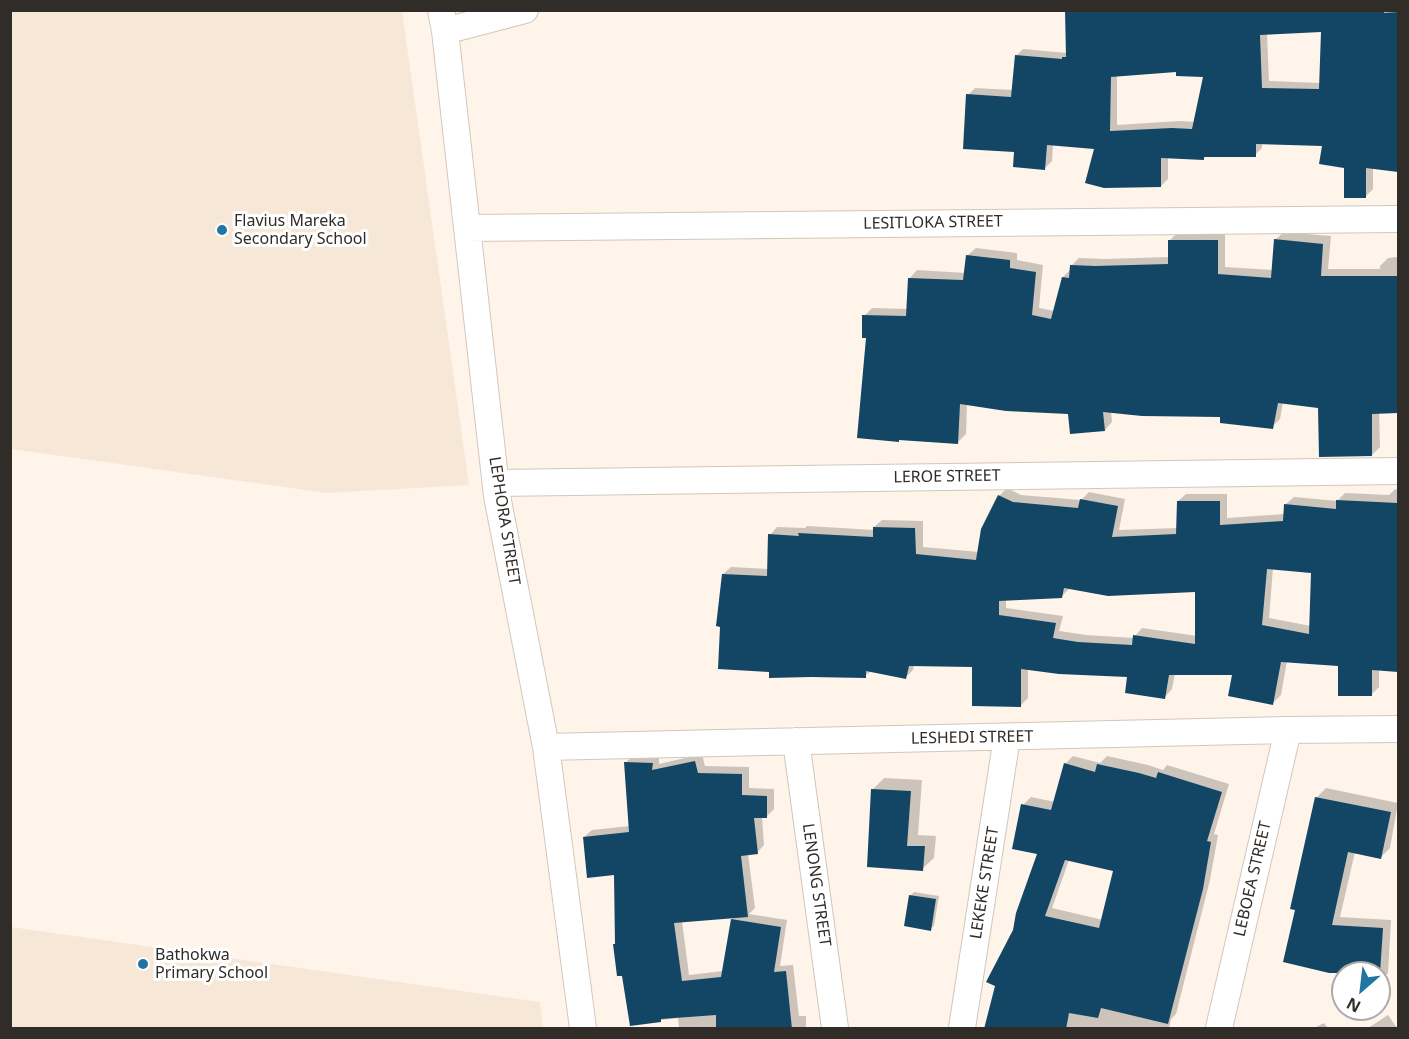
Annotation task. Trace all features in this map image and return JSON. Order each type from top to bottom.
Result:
[{"type":"street","points":[[443,21],[525,10]]},
{"type":"street","name":"LEPHORA STREET","points":[[443,21],[497,496],[546,747],[583,1029]]},
{"type":"street","name":"LESITLOKA STREET","points":[[466,228],[1398,219]]},
{"type":"street","name":"LEROE STREET","points":[[496,483],[1398,471]]},
{"type":"street","name":"LESHEDI STREET","points":[[546,747],[1398,729]]},
{"type":"street","name":"LEBOEA STREET","points":[[1219,1029],[1288,730]]},
{"type":"street","name":"LEKEKE STREET","points":[[962,1029],[1007,737]]},
{"type":"street","name":"LENONG STREET","points":[[796,741],[835,1029]]},
{"type":"shaded area","name":"Flavius Mareka Secondary School","points":[[11,10],[402,11],[469,485],[327,493],[11,449]]},
{"type":"shaded area","name":"Bathokwa Primary School","points":[[11,927],[540,1002],[543,1028],[11,1028]]},
{"type":"building","points":[[1065,10],[1384,10],[1384,13],[1398,12],[1398,172],[1366,168],[1366,198],[1344,198],[1344,168],[1319,164],[1322,146],[1256,144],[1256,157],[1204,157],[1204,160],[1161,158],[1161,187],[1104,188],[1085,183],[1094,149],[1047,145],[1045,170],[1013,167],[1014,152],[963,149],[966,94],[1011,97],[1015,55],[1062,59],[1066,57]],"holes":[[[1321,32],[1319,89],[1262,88],[1260,35]],[[1176,72],[1176,76],[1203,77],[1192,129],[1110,131],[1111,77]]]},
{"type":"building","points":[[1274,239],[1323,244],[1321,276],[1398,276],[1398,413],[1372,414],[1372,456],[1319,457],[1318,408],[1278,403],[1273,429],[1220,423],[1220,417],[1142,416],[1103,412],[1105,431],[1070,434],[1068,414],[1006,411],[960,404],[958,444],[857,438],[866,338],[862,338],[862,315],[906,316],[908,278],[963,280],[966,255],[1010,260],[1010,268],[1036,272],[1032,315],[1051,319],[1062,277],[1069,278],[1070,265],[1168,264],[1168,240],[1218,240],[1218,274],[1271,278]]},
{"type":"building","points":[[998,495],[1013,502],[1078,508],[1080,499],[1118,506],[1112,537],[1176,534],[1177,501],[1220,501],[1220,525],[1283,521],[1284,504],[1336,509],[1336,500],[1398,503],[1398,672],[1372,670],[1372,696],[1338,696],[1338,666],[1281,662],[1273,705],[1228,696],[1232,675],[1169,675],[1165,699],[1125,693],[1127,677],[1059,674],[1021,669],[1021,707],[972,706],[972,667],[909,666],[906,679],[866,671],[866,678],[769,678],[769,672],[718,669],[720,627],[716,626],[722,574],[767,576],[768,534],[799,536],[798,533],[873,537],[873,527],[915,528],[916,554],[976,560],[981,529]],"holes":[[[1267,569],[1311,573],[1309,634],[1262,625]],[[1064,588],[1108,596],[1195,592],[1195,644],[1133,635],[1132,645],[1078,642],[1053,638],[1056,623],[999,615],[999,601],[1062,598]]]},
{"type":"building","points":[[695,761],[698,773],[742,774],[742,795],[767,796],[767,818],[754,818],[758,854],[741,856],[748,917],[674,923],[682,981],[721,977],[731,919],[781,927],[774,972],[786,971],[792,1029],[716,1029],[716,1015],[661,1019],[661,1022],[630,1026],[622,976],[617,976],[613,944],[615,944],[614,875],[587,878],[583,837],[629,832],[624,762],[653,763],[652,770]]},
{"type":"building","points":[[1064,763],[1095,772],[1097,764],[1156,778],[1158,772],[1222,792],[1207,841],[1211,842],[1203,889],[1168,1024],[1101,1008],[1098,1018],[1069,1013],[1066,1029],[984,1029],[995,986],[986,982],[1013,930],[1016,913],[1037,854],[1012,849],[1021,804],[1051,810]],"holes":[[[1065,860],[1113,871],[1099,928],[1045,916]]]},
{"type":"building","points":[[871,789],[911,791],[907,846],[925,846],[923,871],[867,867]]},
{"type":"building","points":[[1315,797],[1391,812],[1381,859],[1348,852],[1332,925],[1383,928],[1381,961],[1331,961],[1331,973],[1283,962],[1295,910],[1290,909]]},
{"type":"building","points":[[909,895],[936,899],[931,931],[904,926]]},
{"type":"place","name":"Flavius Mareka Secondary School","points":[[222,230]]},
{"type":"place","name":"Bathokwa Primary School","points":[[143,964]]}]
